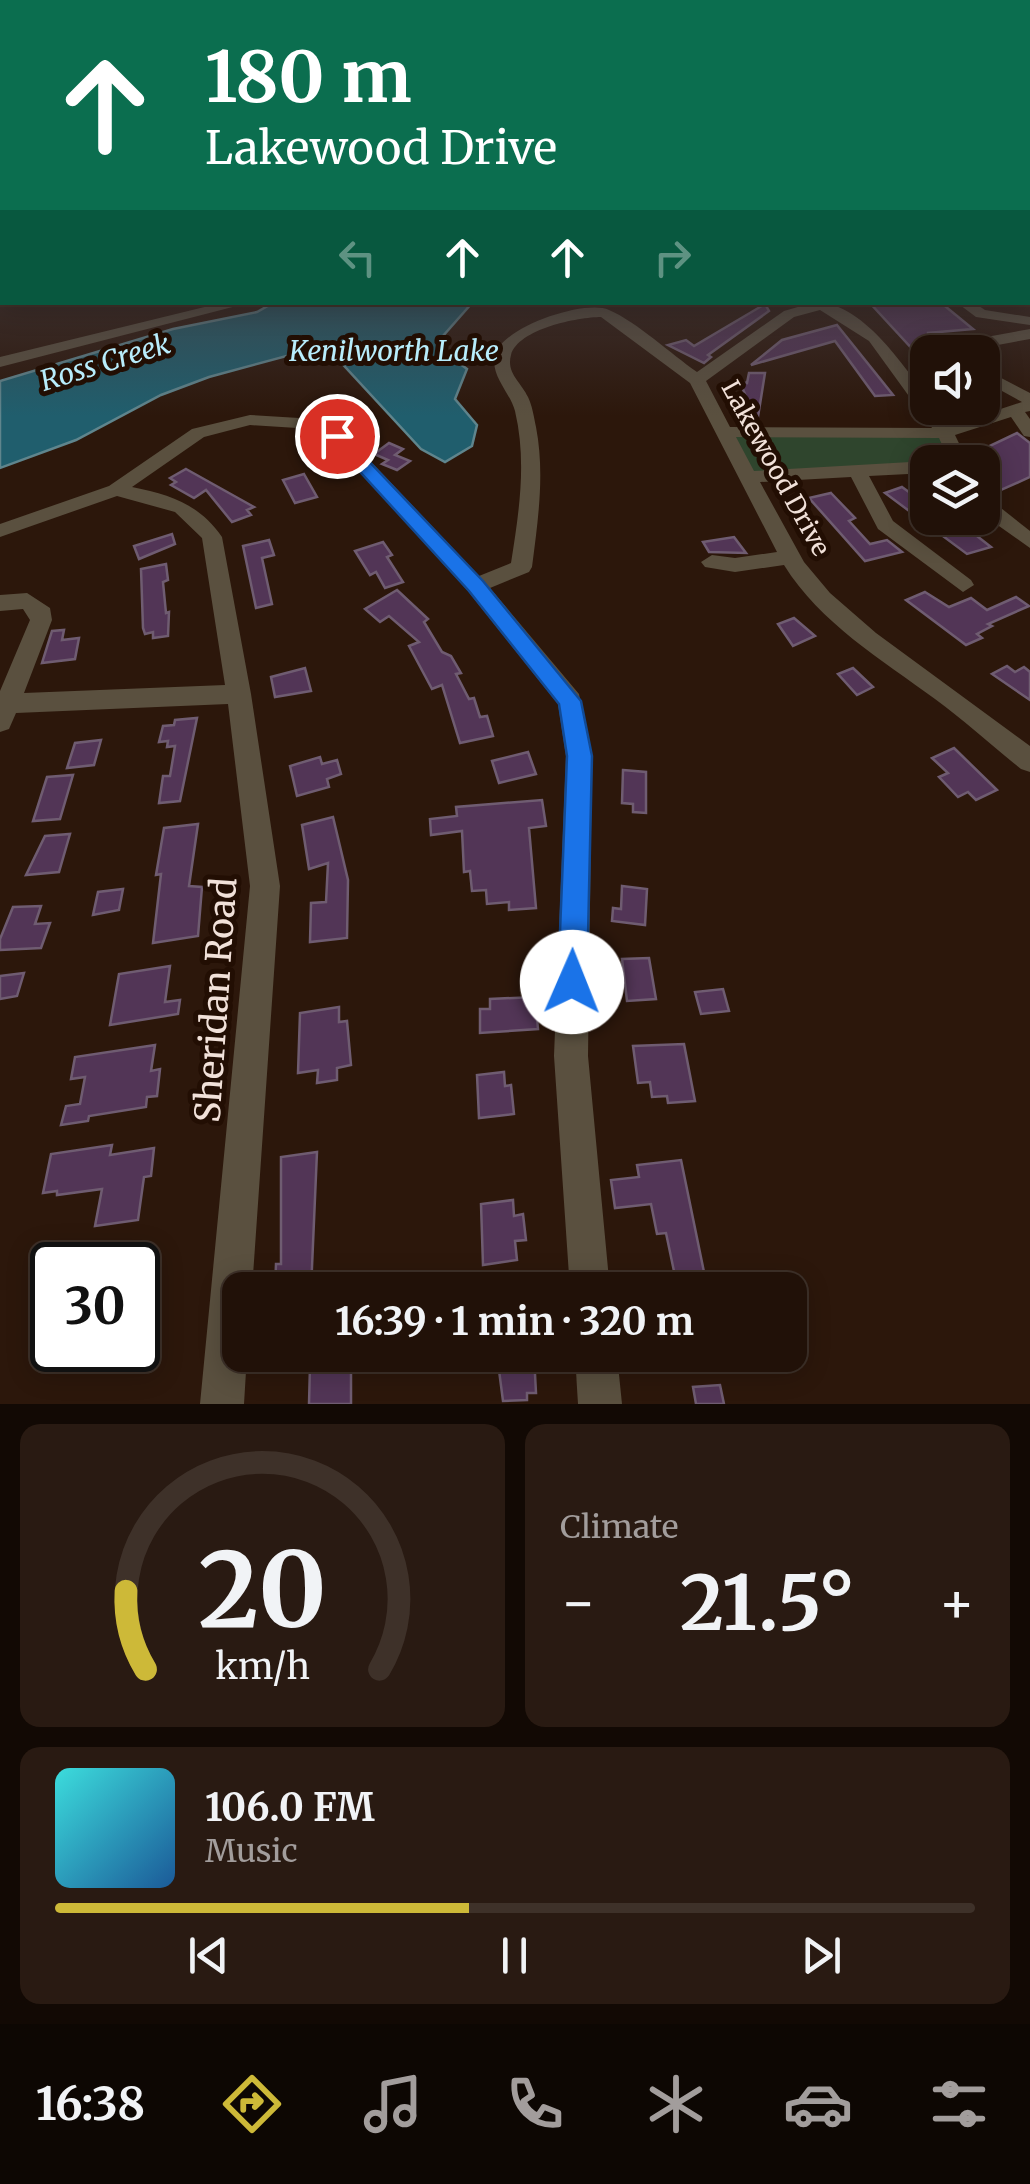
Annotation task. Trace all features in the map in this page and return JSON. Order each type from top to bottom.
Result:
[{"type":"street","points":[[0,362],[233,305]]},
{"type":"street","points":[[697,380],[789,314],[822,305],[874,338],[951,445]]},
{"type":"street","points":[[968,305],[981,314],[1030,321]]},
{"type":"street","name":"Lakewood Drive","points":[[476,586],[521,566],[532,494],[528,430],[520,398],[503,372],[503,354],[514,339],[539,325],[583,312],[604,313],[697,380],[790,557],[822,598],[868,639],[1030,761]]},
{"type":"street","points":[[1000,339],[1030,334]]},
{"type":"street","points":[[1000,386],[1025,405],[1030,432]]},
{"type":"street","points":[[725,432],[945,433],[1025,405]]},
{"type":"street","points":[[0,531],[116,490],[198,433],[250,420],[299,423],[337,436],[476,586],[570,701],[580,756],[571,1056],[589,1272]]},
{"type":"street","points":[[749,477],[910,468]]},
{"type":"street","points":[[857,470],[885,525],[963,585]]},
{"type":"street","name":"Sheridan Road","points":[[116,490],[178,504],[199,518],[212,537],[239,694],[265,886],[222,1404]]},
{"type":"street","points":[[1000,518],[1030,541]]},
{"type":"street","points":[[712,562],[735,565],[790,557]]},
{"type":"street","points":[[0,603],[27,601],[38,608],[40,620],[3,710],[239,694]]},
{"type":"street","points":[[597,1372],[600,1404]]},
{"type":"green space","points":[[945,433],[951,445],[910,445],[910,466],[749,477],[727,436]]},
{"type":"water","name":"Kenilworth Lake","points":[[269,305],[470,305],[443,336],[444,352],[467,369],[455,399],[477,425],[472,446],[445,462],[421,449],[334,355],[305,351],[209,377],[161,395],[76,440],[0,468],[0,381],[173,329],[257,312]]},
{"type":"building","points":[[763,305],[769,311],[708,355],[711,357],[704,363],[668,345],[686,340],[694,346]]},
{"type":"building","points":[[872,305],[944,305],[973,329],[910,335],[910,346]]},
{"type":"building","points":[[837,325],[893,395],[875,396],[835,341],[751,365],[782,340]]},
{"type":"building","points":[[749,373],[765,373],[757,423],[740,382],[747,383]]},
{"type":"building","points":[[1017,433],[1030,443],[1030,477],[1001,490],[1000,445],[992,445]]},
{"type":"building","points":[[389,443],[403,449],[395,455],[410,461],[397,470],[382,464],[388,460],[374,454]]},
{"type":"building","points":[[186,469],[254,507],[247,510],[251,515],[232,522],[206,490],[194,498],[171,485],[176,482],[170,478]]},
{"type":"building","points":[[304,474],[317,497],[295,503],[283,480]]},
{"type":"building","points":[[902,487],[910,493],[910,512],[885,493]]},
{"type":"building","points":[[831,493],[855,518],[849,521],[870,544],[887,540],[902,552],[865,561],[809,498]]},
{"type":"building","points":[[172,534],[175,544],[139,559],[134,546]]},
{"type":"building","points":[[941,535],[976,535],[991,547],[967,554]]},
{"type":"building","points":[[734,537],[746,553],[709,552],[703,542]]},
{"type":"building","points":[[269,540],[274,555],[262,558],[272,604],[256,608],[243,546]]},
{"type":"building","points":[[383,542],[392,555],[387,557],[403,582],[385,588],[376,572],[370,575],[355,551]]},
{"type":"building","points":[[166,564],[168,580],[163,582],[166,613],[169,612],[168,636],[153,638],[153,632],[145,634],[143,628],[141,569]]},
{"type":"building","points":[[397,590],[428,619],[424,622],[442,652],[451,656],[469,699],[474,698],[480,717],[487,716],[493,736],[460,743],[442,685],[432,689],[409,646],[419,642],[389,616],[380,622],[365,609]]},
{"type":"building","points":[[925,592],[949,607],[971,598],[987,610],[1016,597],[1029,606],[988,624],[992,626],[977,634],[982,638],[966,645],[906,600]]},
{"type":"building","points":[[794,618],[815,636],[793,646],[778,624]]},
{"type":"building","points":[[64,630],[62,640],[79,638],[75,659],[42,663],[52,631]]},
{"type":"building","points":[[1007,666],[1015,672],[1024,667],[1030,672],[1030,700],[992,674]]},
{"type":"building","points":[[305,668],[311,691],[275,697],[271,677]]},
{"type":"building","points":[[853,668],[873,687],[857,695],[838,674]]},
{"type":"building","points":[[197,718],[180,801],[159,803],[163,776],[170,776],[175,746],[167,747],[168,741],[159,742],[163,726],[174,725],[175,720]]},
{"type":"building","points":[[101,740],[94,765],[67,768],[75,743]]},
{"type":"building","points":[[954,748],[997,790],[976,800],[968,792],[958,797],[939,777],[948,773],[932,758]]},
{"type":"building","points":[[528,752],[536,774],[499,783],[492,761]]},
{"type":"building","points":[[320,757],[322,764],[337,760],[341,774],[327,779],[329,787],[297,796],[290,766]]},
{"type":"building","points":[[623,770],[646,772],[646,813],[633,812],[633,804],[622,803]]},
{"type":"building","points":[[73,775],[60,819],[33,821],[47,777]]},
{"type":"building","points":[[542,800],[546,826],[529,828],[536,908],[509,910],[509,902],[487,904],[486,890],[472,891],[470,871],[464,872],[462,831],[431,835],[430,819],[457,816],[456,807]]},
{"type":"building","points":[[333,817],[348,880],[347,938],[310,942],[311,903],[326,902],[328,863],[309,869],[302,825]]},
{"type":"building","points":[[198,824],[189,886],[202,887],[198,936],[153,943],[161,874],[156,875],[164,828]]},
{"type":"building","points":[[70,834],[59,872],[26,875],[45,836]]},
{"type":"building","points":[[622,886],[647,889],[645,925],[612,921],[613,908],[621,909]]},
{"type":"building","points":[[123,889],[119,910],[93,915],[98,892]]},
{"type":"building","points":[[41,906],[35,924],[50,923],[41,948],[0,950],[0,939],[13,907]]},
{"type":"building","points":[[649,958],[656,999],[627,1001],[622,959]]},
{"type":"building","points":[[170,966],[165,1002],[180,1000],[178,1014],[110,1025],[119,974]]},
{"type":"building","points":[[24,973],[17,996],[0,999],[0,976]]},
{"type":"building","points":[[723,989],[729,1011],[701,1014],[695,992]]},
{"type":"building","points":[[535,997],[538,1029],[480,1033],[480,1009],[490,1009],[490,999]]},
{"type":"building","points":[[339,1007],[339,1022],[347,1021],[351,1065],[337,1068],[337,1080],[317,1083],[318,1070],[298,1073],[300,1013]]},
{"type":"building","points":[[684,1044],[695,1101],[668,1103],[667,1096],[652,1097],[650,1082],[638,1083],[633,1046]]},
{"type":"building","points":[[155,1045],[151,1071],[160,1069],[157,1096],[147,1097],[146,1107],[89,1116],[88,1121],[61,1125],[66,1106],[80,1104],[85,1077],[71,1079],[75,1057]]},
{"type":"building","points":[[504,1072],[505,1086],[511,1085],[514,1114],[479,1118],[477,1075]]},
{"type":"building","points":[[112,1145],[110,1155],[154,1148],[151,1176],[144,1177],[138,1220],[95,1226],[102,1189],[43,1193],[51,1154]]},
{"type":"building","points":[[317,1152],[312,1272],[276,1272],[276,1264],[281,1264],[281,1157]]},
{"type":"building","points":[[681,1160],[704,1272],[674,1272],[666,1233],[657,1234],[651,1204],[615,1208],[611,1180],[639,1177],[637,1165]]},
{"type":"building","points":[[513,1200],[514,1216],[523,1214],[526,1240],[515,1241],[517,1260],[483,1265],[481,1204]]},
{"type":"building","points":[[310,1372],[351,1372],[351,1404],[309,1404]]},
{"type":"building","points":[[499,1372],[535,1372],[536,1393],[527,1393],[527,1400],[503,1401]]},
{"type":"building","points":[[720,1385],[724,1404],[696,1404],[693,1387]]},
{"type":"route","points":[[337,436],[476,586],[570,701],[580,756],[572,982]]},
{"type":"water label","name":"Ross Creek","points":[[105,362]]}]
